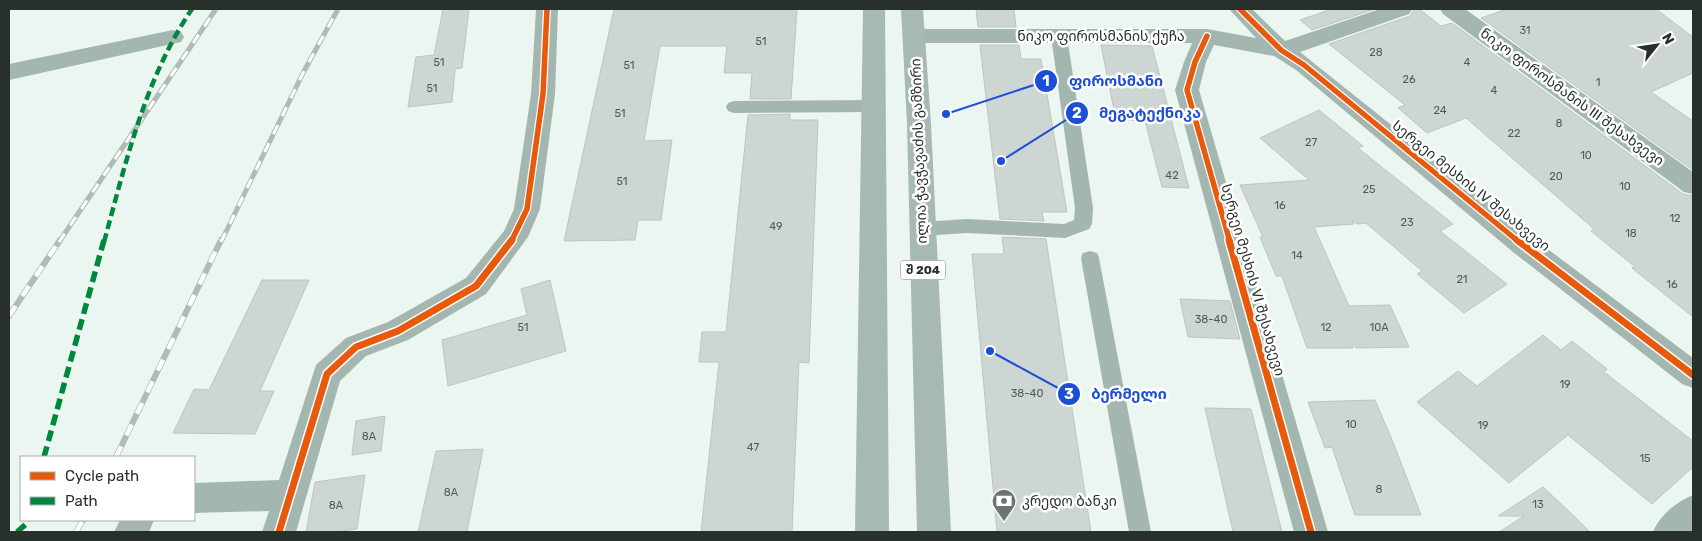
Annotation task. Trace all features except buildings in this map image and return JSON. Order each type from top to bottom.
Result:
[{"type":"main road","points":[[872,532],[874,9]]},
{"type":"main road","name":"ილია ჭავჭავაძის გამზირი","points":[[912,9],[919,124],[934,532]]},
{"type":"street","points":[[278,532],[327,374],[356,347],[398,331],[476,286],[516,237],[527,209],[542,104],[547,9]]},
{"type":"street","name":"სერგეი მესხის IV შესახვევი","points":[[1240,9],[1281,50],[1304,65],[1523,245],[1693,375]]},
{"type":"street","name":"ნიკო ფიროსმანის ქუჩა","points":[[914,36],[1207,36],[1281,50],[1401,9]]},
{"type":"street","name":"ნიკო ფიროსმანის III შესახვევი","points":[[1451,9],[1693,185]]},
{"type":"street","name":"სერგეი მესხის VI შესახვევი","points":[[1207,36],[1195,62],[1187,90],[1311,532]]},
{"type":"street","points":[[9,72],[173,37]]},
{"type":"street","points":[[195,498],[290,495]]},
{"type":"street","points":[[1670,532],[1693,511]]},
{"type":"street","points":[[131,532],[137,521]]},
{"type":"lane","points":[[922,229],[967,226],[1065,231],[1083,224],[1084,208],[1059,36]]},
{"type":"lane","points":[[734,107],[874,106]]},
{"type":"lane","points":[[1090,258],[1140,532]]},
{"type":"railway","points":[[59,242],[216,9]]},
{"type":"railway","points":[[221,242],[303,73],[338,9]]},
{"type":"railway","points":[[9,316],[60,240]]},
{"type":"railway","points":[[116,456],[221,240]]},
{"type":"railway","points":[[76,532],[82,521]]},
{"type":"marked path","points":[[44,456],[134,132],[173,37],[192,9]]},
{"type":"marked path","points":[[17,532],[27,521]]},
{"type":"cycle path","points":[[279,532],[327,374],[356,347],[398,331],[476,286],[515,237],[527,209],[543,94],[547,9]]},
{"type":"cycle path","points":[[1240,9],[1281,50],[1304,65],[1523,245],[1693,375]]},
{"type":"cycle path","points":[[1207,36],[1195,62],[1187,90],[1311,532]]},
{"type":"place","name":"ფიროსმანი","points":[[946,114]]},
{"type":"place","name":"მეგატექნიკა","points":[[1001,161]]},
{"type":"place","name":"ბერმელი","points":[[990,351]]},
{"type":"place","name":"კრედო ბანკი","points":[[1004,522]]}]
